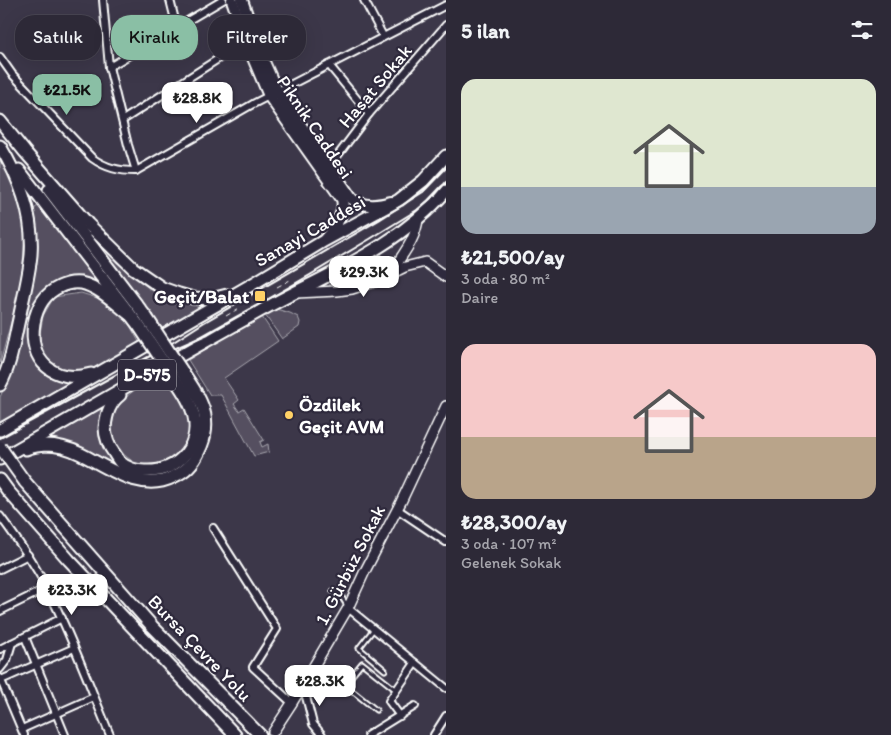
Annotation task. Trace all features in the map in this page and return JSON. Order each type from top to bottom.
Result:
[{"type":"highway","points":[[1,122],[24,152],[88,224],[133,268],[162,288],[193,298],[211,299],[229,294],[256,282]]},
{"type":"highway","points":[[0,460],[32,446],[53,445],[80,453],[107,469],[130,479],[146,482],[164,481],[184,472],[195,459],[204,441],[206,420],[204,406],[196,392],[176,371],[1,122]]},
{"type":"highway","points":[[0,146],[129,314]]},
{"type":"highway","points":[[0,146],[16,174],[22,190],[30,221],[31,236],[31,256],[17,327],[8,366],[0,385]]},
{"type":"highway","name":"Sanayi Caddesi","points":[[0,430],[322,242],[399,200],[423,181],[446,156]]},
{"type":"highway","name":"D-575","points":[[0,460],[274,304],[373,251],[418,219],[446,191]]},
{"type":"highway","points":[[105,370],[83,376],[70,376],[58,374],[43,363],[33,344],[33,329],[41,302],[48,293],[63,285],[81,283],[99,291],[129,314],[143,322]]},
{"type":"highway","points":[[139,380],[114,399],[106,416],[105,433],[110,449],[121,464],[137,470],[154,471],[170,468],[184,457],[191,446],[195,423],[193,410],[176,371]]},
{"type":"highway","name":"Bursa Çevre Yolu","points":[[0,447],[25,482],[152,626],[258,733]]},
{"type":"highway","name":"Bursa Çevre Yolu","points":[[0,480],[68,560],[235,735]]},
{"type":"main road","name":"Piknik Caddesi","points":[[232,0],[237,15]]},
{"type":"main road","name":"Piknik Caddesi","points":[[242,0],[273,94],[352,199],[356,202],[379,206],[399,200]]},
{"type":"main road","name":"Piknik Caddesi","points":[[256,60],[273,94],[344,204],[334,228],[322,242]]},
{"type":"main road","points":[[391,274],[414,236],[418,219]]},
{"type":"main road","points":[[296,293],[337,292],[352,289],[374,282],[404,267],[425,262],[446,277]]},
{"type":"main road","name":"1. Gürbüz Sokak","points":[[273,732],[348,608],[365,571],[443,420],[446,406]]},
{"type":"street","points":[[103,0],[109,67],[136,171]]},
{"type":"street","points":[[170,0],[174,15]]},
{"type":"street","points":[[198,15],[223,0]]},
{"type":"street","points":[[364,0],[383,36]]},
{"type":"street","points":[[0,57],[12,74],[92,158],[116,170],[136,171],[273,94],[446,5]]},
{"type":"street","name":"Hasat Sokak","points":[[329,167],[369,114],[446,25]]},
{"type":"street","points":[[109,67],[121,60]]},
{"type":"street","points":[[123,120],[216,60]]},
{"type":"street","points":[[329,65],[369,114]]},
{"type":"street","points":[[398,509],[446,542]]},
{"type":"street","points":[[0,516],[28,555],[47,588],[62,618],[110,735]]},
{"type":"street","points":[[0,530],[8,526]]},
{"type":"street","points":[[213,528],[277,629],[253,667],[292,703]]},
{"type":"street","points":[[0,569],[28,555]]},
{"type":"street","points":[[0,611],[47,588]]},
{"type":"street","points":[[348,608],[446,688]]},
{"type":"street","points":[[0,649],[62,618]]},
{"type":"street","points":[[25,637],[66,735]]},
{"type":"street","points":[[0,669],[7,660],[12,643]]},
{"type":"street","points":[[74,648],[0,679],[23,732],[56,713],[94,697]]},
{"type":"street","points":[[400,716],[389,701],[415,663]]},
{"type":"street","points":[[303,685],[313,724],[322,735]]},
{"type":"street","points":[[368,735],[415,706]]},
{"type":"street","points":[[434,735],[446,716]]},
{"type":"lane","points":[[333,591],[341,596],[348,608]]},
{"type":"lane","points":[[374,629],[359,648],[385,670]]},
{"type":"lane","points":[[345,684],[362,663],[396,691]]},
{"type":"lane","points":[[329,672],[376,710]]},
{"type":"path","points":[[378,270],[388,263],[387,259]]},
{"type":"path","points":[[371,270],[384,262]]},
{"type":"path","points":[[276,287],[292,279]]},
{"type":"path","points":[[226,316],[241,308]]},
{"type":"shaded area","points":[[0,161],[18,185],[26,212],[22,281],[0,363]]},
{"type":"shaded area","points":[[39,205],[103,288],[74,279],[33,312],[28,346],[38,362],[77,380],[3,428],[0,423],[0,397],[15,364],[33,277],[36,258],[34,209]]},
{"type":"shaded area","points":[[83,223],[117,263],[151,290],[174,299],[207,303],[163,329]]},
{"type":"shaded area","points":[[347,278],[352,285],[337,287],[329,285]]},
{"type":"shaded area","points":[[81,293],[97,298],[125,317],[142,347],[105,365],[83,370],[56,371],[38,345],[43,316],[54,297]]},
{"type":"shaded area","points":[[276,309],[298,317],[300,322],[299,327],[282,339],[265,315]]},
{"type":"shaded area","points":[[262,317],[278,341],[224,378],[239,400],[234,404],[239,411],[244,408],[264,440],[260,442],[262,447],[268,444],[269,452],[254,456],[221,395],[210,395],[188,360]]},
{"type":"shaded area","points":[[160,373],[168,383],[171,381],[188,406],[191,433],[185,449],[165,465],[139,466],[130,462],[131,460],[115,443],[112,424],[119,405],[133,391]]},
{"type":"shaded area","points":[[109,402],[103,414],[116,461],[111,464],[77,444],[44,439]]},
{"type":"railway","points":[[0,438],[161,350],[203,323],[379,220],[423,192],[446,168]]},
{"type":"railway","points":[[169,351],[208,334],[370,239],[417,210],[435,195],[446,182]]},
{"type":"place","name":"Geçit/Balat","points":[[260,296]]},
{"type":"place","name":"Özdilek Geçit AVM","points":[[289,415]]}]
